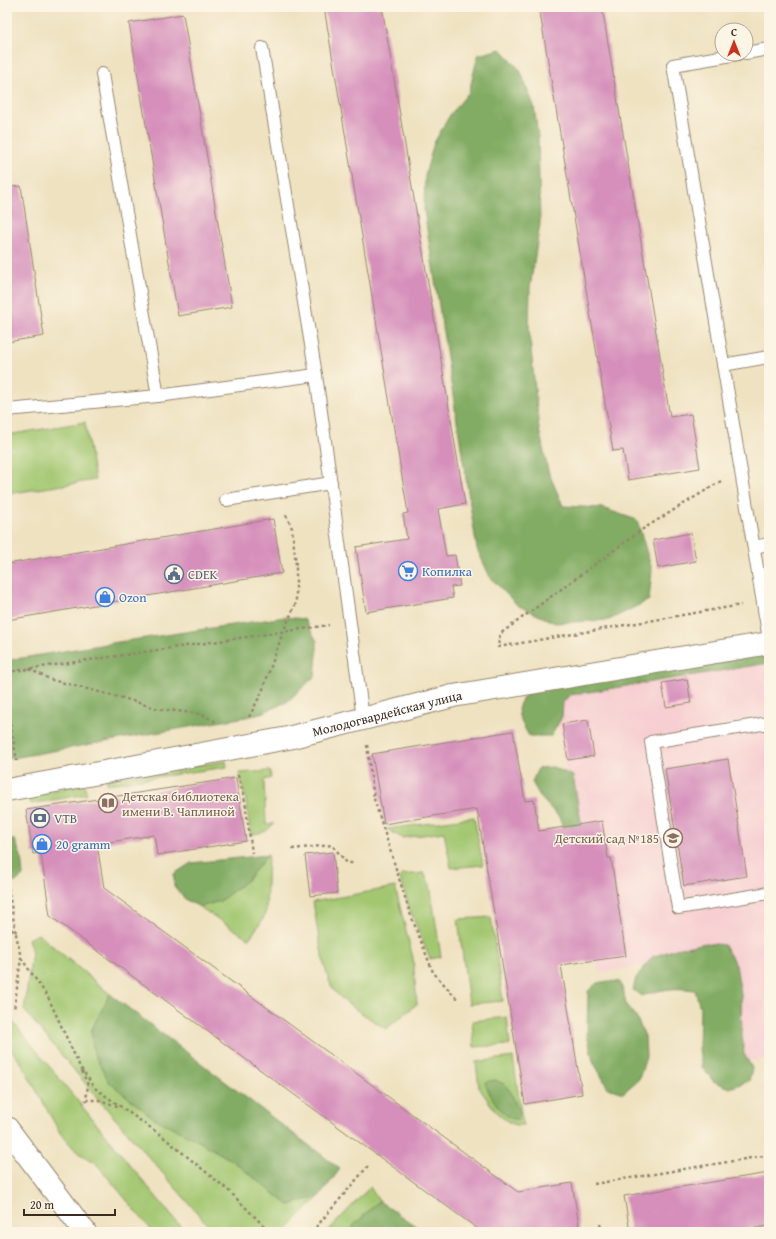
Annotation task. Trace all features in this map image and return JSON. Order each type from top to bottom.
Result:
[{"type":"street","name":"Молодогвардейская улица","points":[[7,790],[288,738],[453,696],[769,643]]},
{"type":"street","points":[[7,1128],[85,1232]]},
{"type":"lane","points":[[262,48],[316,375],[363,718]]},
{"type":"lane","points":[[754,52],[769,49]]},
{"type":"lane","points":[[714,58],[673,65],[769,640]]},
{"type":"lane","points":[[102,74],[158,396]]},
{"type":"lane","points":[[723,365],[769,357]]},
{"type":"lane","points":[[7,410],[158,396],[316,375]]},
{"type":"lane","points":[[226,500],[331,483]]},
{"type":"lane","points":[[754,547],[769,544]]},
{"type":"lane","points":[[769,723],[650,742],[678,908],[769,893]]},
{"type":"path","points":[[740,469],[636,533],[500,634],[498,647],[762,601]]},
{"type":"path","points":[[231,748],[262,692],[283,632],[296,603],[296,565],[292,528],[284,512],[248,496]]},
{"type":"path","points":[[7,672],[350,622]]},
{"type":"path","points":[[29,669],[52,680],[159,709],[201,714],[224,726],[245,801],[252,853]]},
{"type":"path","points":[[7,706],[18,767]]},
{"type":"path","points":[[363,718],[374,799],[410,913],[433,972],[458,1000]]},
{"type":"path","points":[[292,849],[332,845],[347,864],[355,863]]},
{"type":"path","points":[[7,882],[21,958],[14,1010]]},
{"type":"path","points":[[7,925],[16,934]]},
{"type":"path","points":[[21,958],[48,997],[88,1085],[86,1100],[100,1100],[125,1109]]},
{"type":"path","points":[[80,1067],[96,1089],[162,1136],[228,1190],[263,1225],[266,1232]]},
{"type":"path","points":[[594,1184],[769,1155]]},
{"type":"path","points":[[312,1232],[368,1166]]},
{"type":"path","points":[[600,1224],[602,1232]]},
{"type":"shaded area","name":"Детский сад №185","points":[[769,657],[769,1058],[735,1063],[712,953],[599,973],[553,692]]},
{"type":"green space","points":[[501,49],[520,70],[534,106],[538,137],[540,224],[530,288],[529,329],[539,429],[548,471],[563,506],[602,508],[637,520],[652,570],[649,600],[609,620],[555,623],[517,605],[490,577],[477,549],[424,210],[425,175],[434,143],[450,115],[469,92],[478,55]]},
{"type":"green space","points":[[85,422],[95,480],[7,494],[7,435]]},
{"type":"green space","points":[[285,617],[304,619],[317,641],[315,676],[287,702],[257,715],[7,759],[7,662],[10,660]]},
{"type":"green space","points":[[769,648],[769,663],[570,695],[563,702],[562,717],[551,736],[529,736],[519,717],[519,707],[524,696],[530,689]]},
{"type":"green space","points":[[226,761],[227,767],[107,784],[107,779]]},
{"type":"green space","points":[[553,767],[573,776],[597,913],[559,817],[541,798],[532,782],[538,768]]},
{"type":"green space","points":[[270,771],[271,778],[264,780],[266,824],[274,824],[266,831],[251,835],[246,801],[239,773]]},
{"type":"green space","points":[[84,784],[87,794],[31,804],[29,795]]},
{"type":"green space","points":[[474,817],[483,865],[451,868],[444,832],[402,838],[387,829]]},
{"type":"green space","points":[[7,839],[15,840],[21,856],[23,876],[14,883],[7,877]]},
{"type":"green space","points":[[268,855],[266,911],[263,919],[249,939],[198,906],[220,901],[247,880]]},
{"type":"green space","points":[[268,855],[247,880],[220,901],[200,907],[186,900],[174,886],[174,874],[191,863]]},
{"type":"green space","points":[[424,873],[430,885],[441,957],[430,959],[410,910],[400,878],[401,875]]},
{"type":"green space","points":[[395,887],[413,958],[417,1004],[386,1029],[347,1003],[331,986],[324,964],[313,902]]},
{"type":"green space","points":[[491,917],[503,1001],[469,1004],[458,919]]},
{"type":"green space","points":[[38,934],[110,994],[91,1031],[195,1139],[233,1161],[289,1205],[320,1196],[296,1219],[287,1232],[214,1232],[99,1100],[24,1010],[32,952],[28,939]]},
{"type":"green space","points":[[706,943],[724,945],[736,965],[741,995],[744,1054],[752,1068],[749,1081],[730,1088],[713,1081],[702,1067],[699,1049],[700,1008],[695,990],[668,989],[642,996],[633,990],[636,978],[652,957],[676,949]]},
{"type":"green space","points":[[608,981],[620,982],[626,1005],[636,1017],[645,1036],[646,1057],[639,1079],[623,1093],[608,1088],[593,1061],[587,1034],[588,991],[597,983]]},
{"type":"green space","points":[[110,994],[340,1169],[320,1196],[289,1205],[233,1161],[152,1117],[109,1082],[94,1054],[91,1031]]},
{"type":"green space","points":[[7,1015],[185,1232],[153,1232],[95,1162],[78,1153],[60,1133],[20,1061],[7,1045]]},
{"type":"green space","points":[[507,1017],[510,1045],[474,1047],[472,1021]]},
{"type":"green space","points":[[513,1057],[523,1125],[516,1125],[508,1122],[497,1113],[479,1088],[476,1062]]},
{"type":"green space","points":[[495,1080],[504,1084],[510,1091],[520,1113],[518,1120],[505,1114],[491,1096],[485,1082]]},
{"type":"green space","points":[[370,1187],[379,1201],[353,1226],[352,1232],[327,1232]]},
{"type":"green space","points":[[379,1201],[424,1232],[352,1232],[353,1226]]},
{"type":"building","points":[[324,7],[382,7],[465,504],[438,509],[446,556],[455,555],[460,586],[451,587],[453,598],[366,612],[356,547],[407,539],[403,514],[408,513]]},
{"type":"building","points":[[539,7],[602,7],[670,417],[691,414],[700,468],[628,480],[623,450],[613,451]]},
{"type":"building","points":[[183,14],[232,307],[178,316],[129,23]]},
{"type":"building","points":[[21,186],[44,336],[7,342],[7,187]]},
{"type":"building","points":[[273,519],[282,573],[7,620],[7,564]]},
{"type":"building","points":[[691,533],[696,561],[658,568],[653,540]]},
{"type":"building","points":[[687,679],[691,703],[666,707],[662,683]]},
{"type":"building","points":[[588,720],[594,756],[568,760],[562,724]]},
{"type":"building","points":[[513,731],[525,801],[534,800],[539,831],[602,821],[608,858],[611,858],[626,956],[561,965],[582,1094],[525,1104],[477,809],[384,824],[372,754]]},
{"type":"building","points":[[728,759],[747,876],[684,886],[665,769]]},
{"type":"building","points":[[236,778],[246,841],[157,855],[154,835],[97,844],[104,888],[518,1192],[572,1183],[580,1232],[482,1232],[50,916],[41,853],[33,854],[26,810]]},
{"type":"building","points":[[333,852],[337,893],[310,896],[305,855]]},
{"type":"building","points":[[769,1173],[769,1226],[731,1232],[630,1232],[624,1196]]},
{"type":"place","name":"Копилка","points":[[408,571]]},
{"type":"place","name":"CDEK","points":[[174,574]]},
{"type":"place","name":"Ozon","points":[[105,597]]},
{"type":"place","name":"Детская библиотека имени В. Чаплиной","points":[[108,803]]},
{"type":"place","name":"VTB","points":[[40,818]]},
{"type":"place","name":"Детский сад №185","points":[[673,838]]},
{"type":"place","name":"20 gramm","points":[[42,844]]}]
